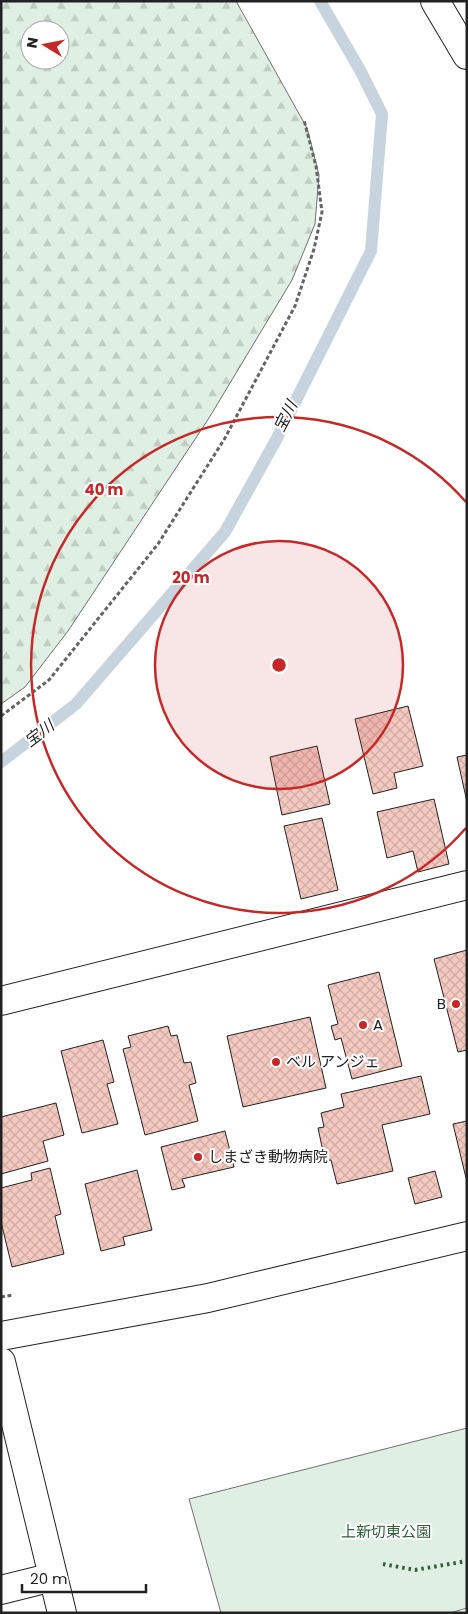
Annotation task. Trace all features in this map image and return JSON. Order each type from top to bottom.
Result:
[{"type":"main road","points":[[435,1],[467,55]]},
{"type":"main road","points":[[1,1001],[467,885]]},
{"type":"main road","points":[[1,1336],[208,1298],[467,1236]]},
{"type":"main road","points":[[1,1362],[62,1613]]},
{"type":"main road","points":[[1,1590],[53,1577]]},
{"type":"path","points":[[1,716],[49,680],[158,544],[225,438],[294,306],[314,249],[322,212],[316,166],[304,120]]},
{"type":"green space","points":[[1,1],[236,1],[307,128],[319,175],[315,224],[292,280],[209,418],[68,631],[25,687],[1,704]]},
{"type":"green space","name":"上新切東公園","points":[[467,1428],[467,1608],[450,1613],[221,1613],[189,1499]]},
{"type":"building","points":[[408,706],[423,766],[394,773],[397,788],[373,794],[355,719]]},
{"type":"building","points":[[317,746],[330,804],[282,815],[270,757]]},
{"type":"building","points":[[467,755],[467,802],[457,757]]},
{"type":"building","points":[[434,799],[449,864],[418,872],[413,851],[387,858],[377,812]]},
{"type":"building","points":[[322,818],[338,890],[301,899],[284,826]]},
{"type":"building","name":"B","points":[[467,950],[467,1050],[458,1052],[434,959]]},
{"type":"building","name":"A","points":[[379,972],[402,1066],[352,1079],[341,1038],[335,1040],[331,1026],[338,1024],[328,985]]},
{"type":"building","name":"ベル アンジェ","points":[[310,1017],[326,1088],[243,1107],[227,1036]]},
{"type":"building","points":[[168,1026],[171,1036],[177,1035],[184,1063],[191,1062],[196,1083],[189,1085],[198,1121],[145,1135],[123,1049],[131,1047],[128,1036]]},
{"type":"building","points":[[103,1040],[114,1082],[107,1084],[118,1124],[82,1133],[61,1051]]},
{"type":"building","points":[[421,1076],[430,1114],[382,1125],[393,1171],[337,1184],[331,1160],[325,1161],[318,1128],[324,1127],[321,1113],[344,1107],[341,1094]]},
{"type":"building","points":[[56,1103],[64,1135],[43,1141],[48,1161],[1,1174],[1,1117]]},
{"type":"building","points":[[467,1121],[467,1177],[466,1178],[453,1124]]},
{"type":"building","name":"しまざき動物病院","points":[[225,1131],[234,1167],[182,1179],[185,1187],[172,1190],[161,1147]]},
{"type":"building","points":[[50,1168],[61,1214],[55,1216],[64,1254],[12,1267],[1,1222],[1,1188],[32,1180],[31,1173]]},
{"type":"building","points":[[137,1170],[152,1230],[123,1237],[125,1245],[101,1251],[85,1184]]},
{"type":"building","points":[[435,1171],[442,1197],[415,1204],[408,1178]]},
{"type":"waterway","name":"宝川","points":[[1,762],[76,704],[225,532],[276,440],[371,251],[382,114],[360,70],[320,1]]},
{"type":"hedge","points":[[383,1564],[415,1570],[467,1561]]},
{"type":"place","name":"B","points":[[456,1004]]},
{"type":"place","name":"A","points":[[363,1025]]},
{"type":"place","name":"ベル アンジェ","points":[[276,1062]]},
{"type":"place","name":"しまざき動物病院","points":[[198,1157]]}]
